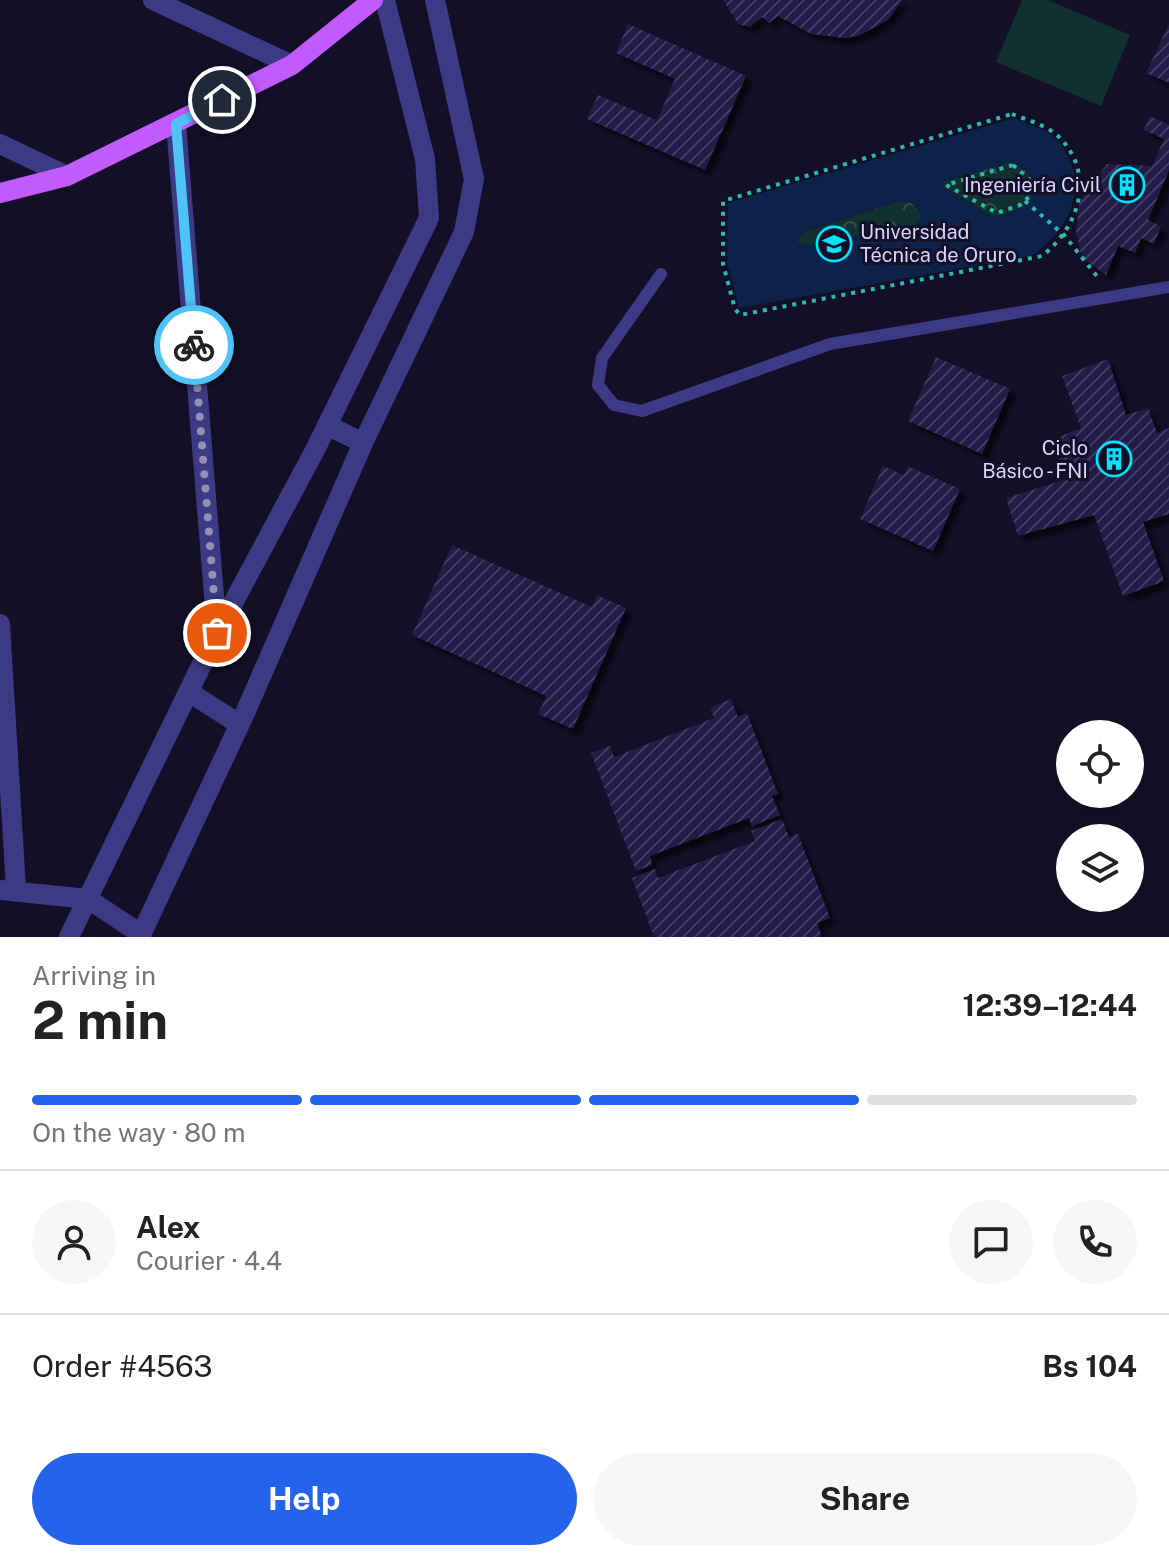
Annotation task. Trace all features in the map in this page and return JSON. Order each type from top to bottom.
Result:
[{"type":"main road","points":[[0,193],[67,176],[292,65],[373,0]]},
{"type":"street","points":[[153,0],[292,65]]},
{"type":"street","points":[[69,937],[217,633],[327,425],[429,218],[425,159],[385,0]]},
{"type":"street","points":[[0,624],[8,889],[88,899],[140,936],[239,724],[363,443],[464,232],[474,179],[435,0]]},
{"type":"street","points":[[176,124],[217,633]]},
{"type":"street","points":[[0,144],[67,176]]},
{"type":"street","points":[[327,425],[363,443]]},
{"type":"street","points":[[189,692],[239,724]]},
{"type":"lane","points":[[661,274],[602,358],[598,385],[614,405],[642,411],[830,344],[1169,287]]},
{"type":"path","points":[[1012,114],[1059,137],[1078,169],[1081,191],[1073,223],[1064,235],[1033,260],[740,315],[723,264],[723,201],[1012,114]]},
{"type":"path","points":[[1013,165],[1031,183],[1032,191],[1025,201],[997,213],[946,185],[1013,165]]},
{"type":"path","points":[[1025,201],[1064,235],[1102,284]]},
{"type":"green space","points":[[1022,0],[1048,0],[1130,35],[1101,106],[996,62]]},
{"type":"green space","points":[[1012,162],[1029,173],[1035,188],[1029,201],[1012,212],[991,216],[943,186],[944,181]]},
{"type":"green space","points":[[900,201],[912,203],[921,216],[914,226],[805,246],[796,242],[803,232]]},
{"type":"water","points":[[1014,118],[1054,137],[1068,157],[1074,173],[1075,189],[1066,219],[1057,233],[1031,256],[739,308],[727,262],[728,203]],"holes":[[[1008,163],[1025,169],[1035,188],[1029,201],[1012,212],[991,216],[943,186],[944,181]],[[900,201],[912,203],[921,216],[914,226],[805,246],[796,242],[803,232]]]},
{"type":"building","points":[[723,0],[902,0],[888,20],[858,36],[844,38],[811,34],[778,16],[769,23],[762,17],[750,27],[738,24]]},
{"type":"building","points":[[628,24],[746,76],[705,170],[587,119],[598,95],[657,120],[675,79],[616,53]]},
{"type":"building","points":[[1169,24],[1169,83],[1146,73]]},
{"type":"building","name":"Ingeniería Civil","points":[[1150,116],[1169,125],[1169,170],[1148,220],[1161,226],[1154,244],[1141,238],[1135,253],[1118,246],[1106,275],[1082,258],[1076,232],[1080,200],[1107,164],[1152,166],[1164,139],[1144,130]]},
{"type":"building","points":[[936,357],[1010,389],[982,454],[908,421]]},
{"type":"building","name":"Ciclo Básico - FNI","points":[[1108,359],[1126,415],[1148,408],[1157,433],[1169,428],[1169,514],[1143,522],[1164,581],[1123,596],[1094,515],[1018,536],[1006,498],[1067,479],[1051,440],[1081,428],[1062,376]]},
{"type":"building","points":[[883,466],[904,475],[908,466],[960,489],[933,551],[860,519]]},
{"type":"building","points":[[452,545],[592,607],[597,595],[626,608],[573,729],[538,714],[546,696],[412,635]]},
{"type":"building","points":[[731,699],[738,717],[747,713],[778,794],[772,796],[780,815],[752,826],[749,818],[650,856],[652,865],[636,871],[591,753],[610,746],[614,757],[714,718],[710,708]]},
{"type":"building","points":[[782,819],[789,837],[798,834],[830,918],[817,923],[822,937],[654,937],[632,878],[655,869],[658,878],[755,841],[751,831]]},
{"type":"way so far","points":[[194,345],[217,633]]},
{"type":"place","name":"Ingeniería Civil","points":[[1127,185]]},
{"type":"place","name":"Universidad Técnica de Oruro","points":[[834,244]]},
{"type":"place","name":"Ciclo Básico - FNI","points":[[1114,459]]},
{"type":"route","points":[[194,345],[176,124],[222,100]]}]
